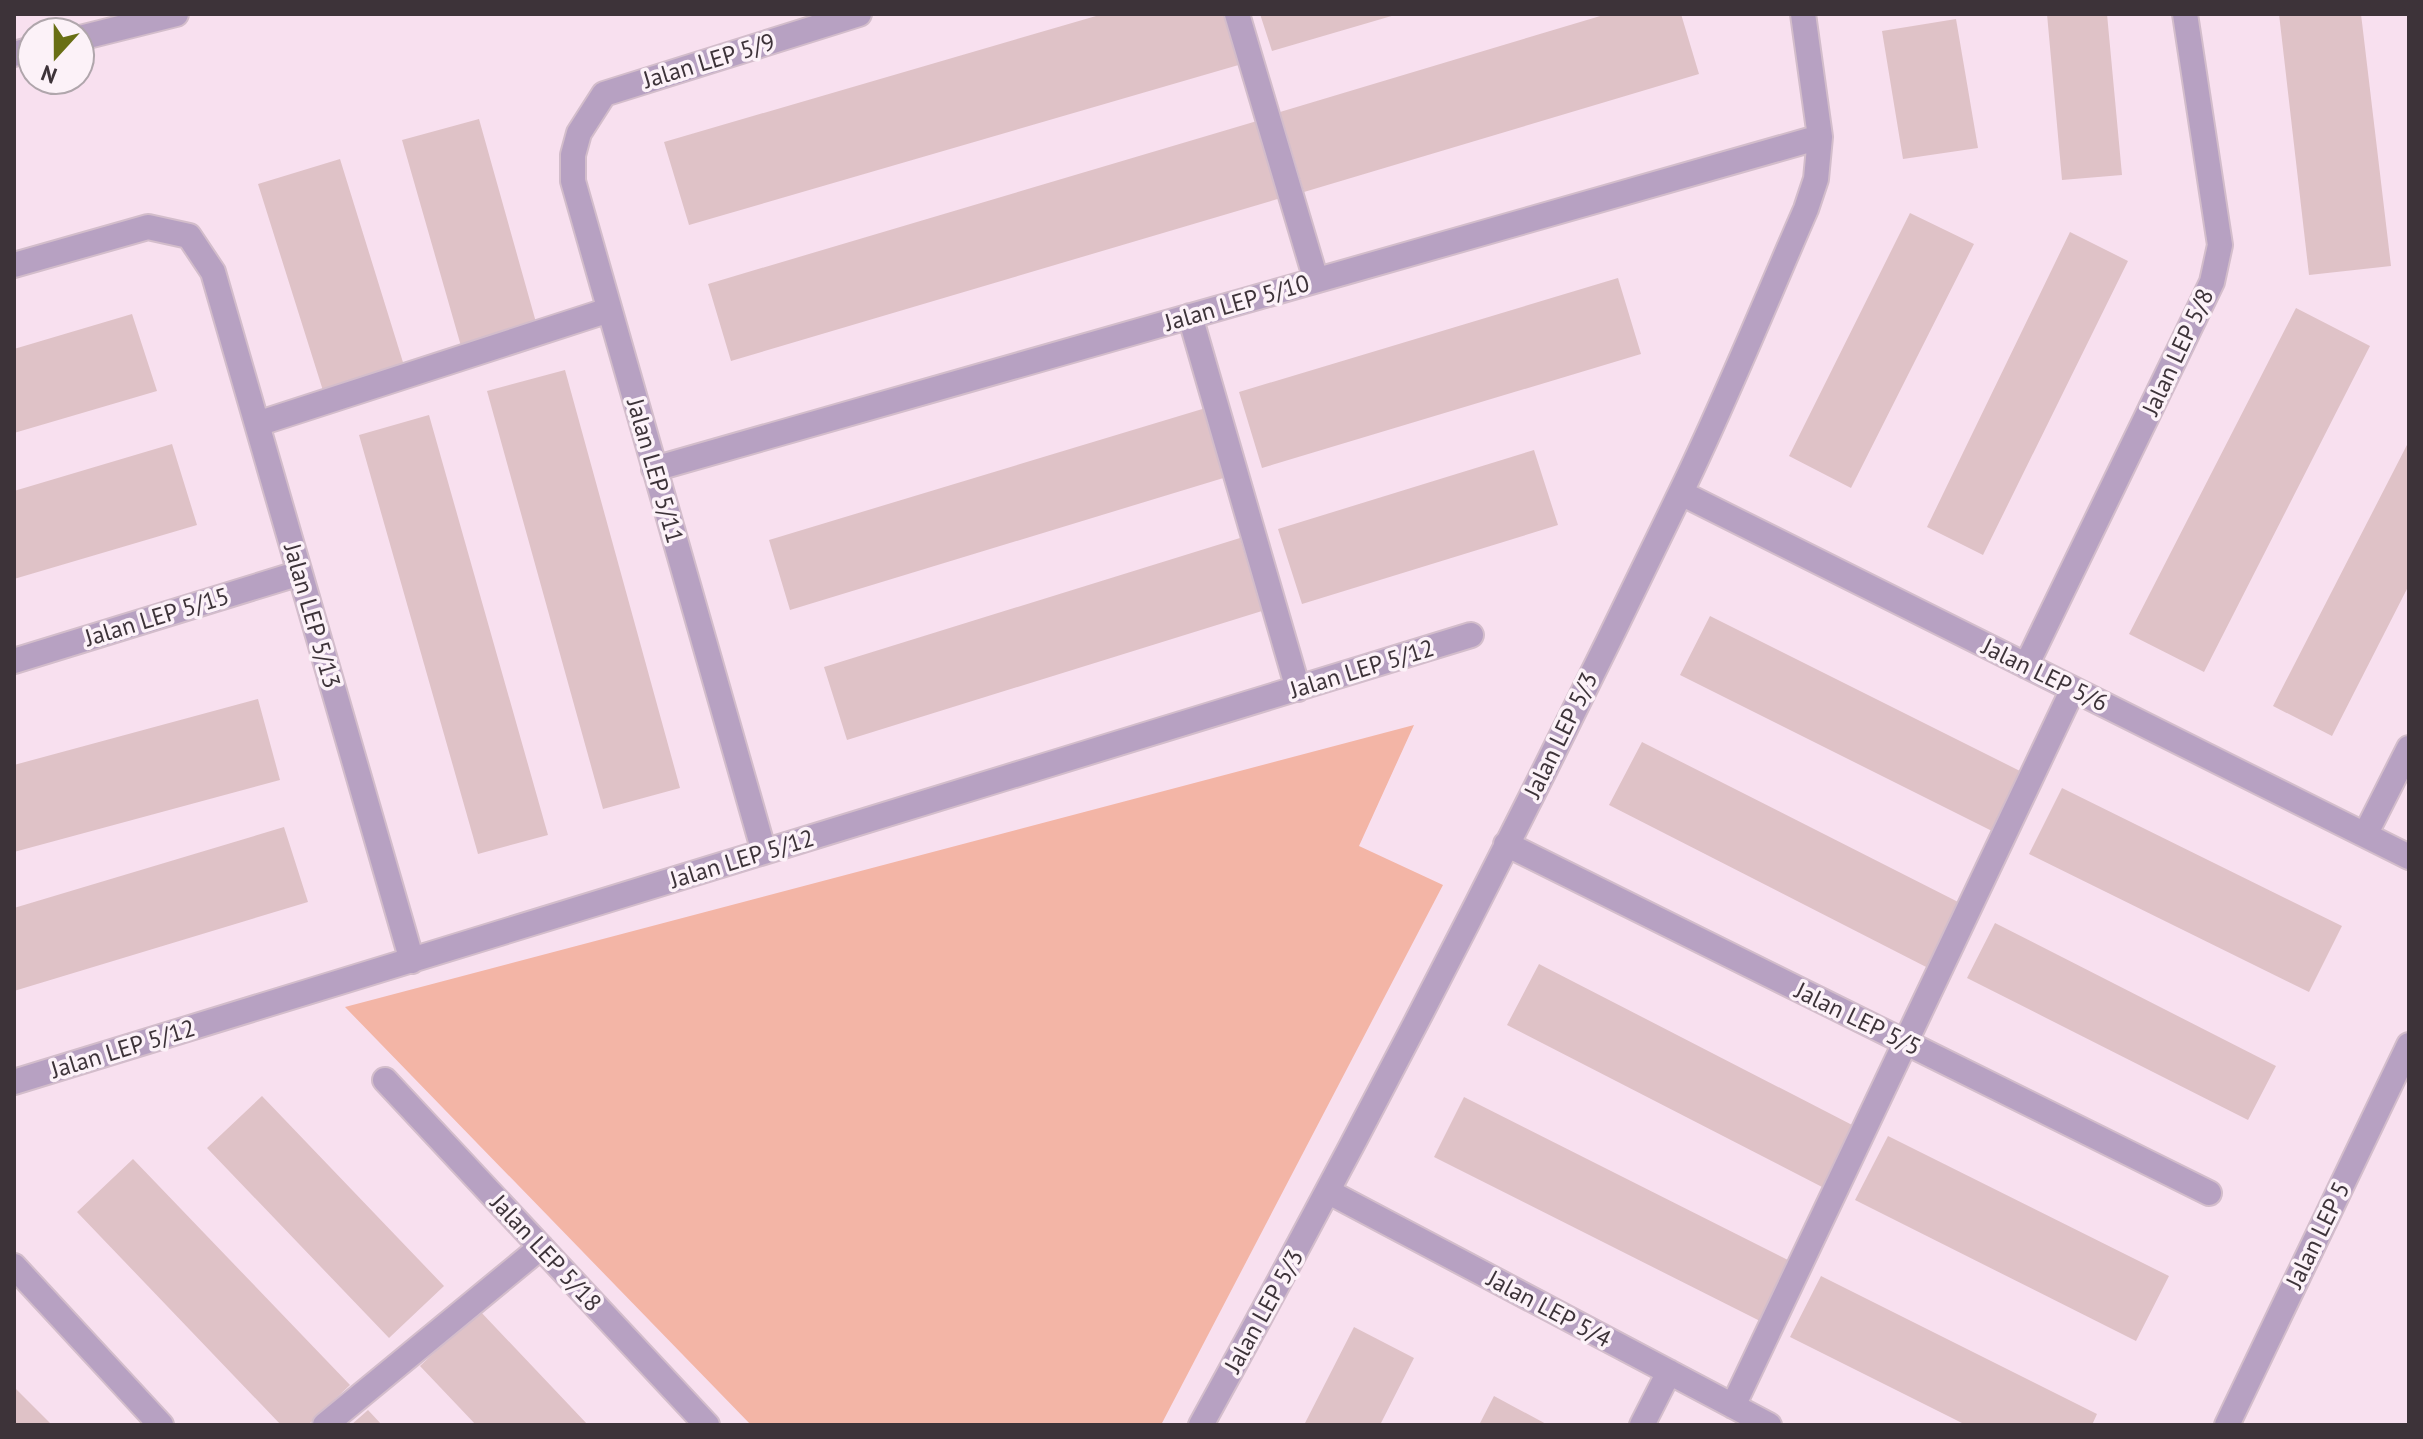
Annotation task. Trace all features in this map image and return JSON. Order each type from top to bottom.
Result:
[{"type":"street","points":[[96,34],[176,14]]},
{"type":"street","name":"Jalan LEP 5/9","points":[[604,94],[859,14]]},
{"type":"street","points":[[1237,14],[1316,280]]},
{"type":"street","name":"Jalan LEP 5/3","points":[[1201,1425],[1329,1192],[1681,493],[1806,209],[1816,179],[1820,137],[1803,14]]},
{"type":"street","name":"Jalan LEP 5/8","points":[[2026,666],[2212,282],[2220,245],[2185,14]]},
{"type":"street","name":"Jalan LEP 5/11","points":[[604,94],[579,133],[573,155],[573,181],[764,852]]},
{"type":"street","name":"Jalan LEP 5/10","points":[[654,469],[1820,137]]},
{"type":"street","name":"Jalan LEP 5/13","points":[[14,265],[148,227],[189,236],[213,272],[412,961]]},
{"type":"street","points":[[257,424],[609,310]]},
{"type":"street","points":[[1190,316],[1298,689]]},
{"type":"street","name":"Jalan LEP 5/6","points":[[1681,493],[2409,857]]},
{"type":"street","name":"Jalan LEP 5/15","points":[[14,661],[300,573]]},
{"type":"street","name":"Jalan LEP 5/12","points":[[14,1082],[1471,635]]},
{"type":"street","points":[[1733,1406],[2073,689]]},
{"type":"street","points":[[2365,835],[2409,748]]},
{"type":"street","name":"Jalan LEP 5/5","points":[[1506,844],[2209,1193]]},
{"type":"street","name":"Jalan LEP 5","points":[[2227,1425],[2409,1045]]},
{"type":"street","name":"Jalan LEP 5/18","points":[[385,1080],[707,1425]]},
{"type":"street","name":"Jalan LEP 5/4","points":[[1329,1192],[1769,1425]]},
{"type":"street","points":[[325,1425],[541,1247]]},
{"type":"street","points":[[14,1266],[161,1425]]},
{"type":"street","points":[[1642,1425],[1669,1372]]},
{"type":"shaded area","points":[[1414,725],[1359,846],[1443,885],[1161,1425],[751,1425],[345,1007]]},
{"type":"building","points":[[1103,14],[1227,14],[1242,64],[689,225],[664,142]]},
{"type":"building","points":[[1260,14],[1395,14],[1395,15],[1272,51]]},
{"type":"building","points":[[1607,14],[1681,14],[1699,74],[1304,192],[1280,112]]},
{"type":"building","points":[[2047,14],[2107,14],[2122,175],[2062,180]]},
{"type":"building","points":[[2279,14],[2361,14],[2391,266],[2309,275]]},
{"type":"building","points":[[1956,19],[1978,148],[1903,159],[1882,31]]},
{"type":"building","points":[[479,119],[539,333],[463,353],[402,140]]},
{"type":"building","points":[[1257,121],[1281,198],[731,361],[708,284]]},
{"type":"building","points":[[340,159],[406,372],[325,397],[258,184]]},
{"type":"building","points":[[1910,213],[1974,244],[1851,488],[1789,456]]},
{"type":"building","points":[[2070,232],[2128,261],[1983,555],[1927,527]]},
{"type":"building","points":[[1618,278],[1641,354],[1262,468],[1239,392]]},
{"type":"building","points":[[2296,308],[2370,346],[2204,672],[2129,634]]},
{"type":"building","points":[[132,314],[157,391],[14,433],[14,349]]},
{"type":"building","points":[[565,370],[680,788],[603,809],[487,391]]},
{"type":"building","points":[[1209,407],[1230,476],[790,610],[769,540]]},
{"type":"building","points":[[429,415],[548,835],[478,854],[359,435]]},
{"type":"building","points":[[2409,441],[2409,585],[2332,736],[2273,706]]},
{"type":"building","points":[[172,444],[197,525],[14,579],[14,491]]},
{"type":"building","points":[[1534,450],[1558,525],[1302,604],[1278,529]]},
{"type":"building","points":[[1240,538],[1262,611],[847,740],[824,667]]},
{"type":"building","points":[[1710,616],[2028,775],[1998,834],[1680,675]]},
{"type":"building","points":[[258,699],[280,780],[14,852],[14,765]]},
{"type":"building","points":[[1642,742],[1968,907],[1934,971],[1609,805]]},
{"type":"building","points":[[2062,788],[2342,926],[2309,992],[2029,854]]},
{"type":"building","points":[[284,827],[308,902],[14,991],[14,908]]},
{"type":"building","points":[[1995,923],[2276,1066],[2248,1120],[1967,978]]},
{"type":"building","points":[[1539,964],[1858,1128],[1826,1189],[1507,1025]]},
{"type":"building","points":[[262,1096],[444,1286],[389,1338],[207,1148]]},
{"type":"building","points":[[1464,1097],[1790,1261],[1760,1321],[1434,1157]]},
{"type":"building","points":[[1888,1136],[2169,1276],[2136,1341],[1855,1200]]},
{"type":"building","points":[[133,1159],[350,1385],[308,1425],[281,1425],[77,1212]]},
{"type":"building","points":[[1821,1276],[2097,1414],[2092,1425],[1966,1425],[1790,1337]]},
{"type":"building","points":[[479,1310],[588,1425],[476,1425],[420,1366]]},
{"type":"building","points":[[1354,1327],[1414,1358],[1380,1425],[1304,1425]]},
{"type":"building","points":[[14,1387],[52,1425],[14,1425]]},
{"type":"building","points":[[1494,1396],[1548,1425],[1479,1425]]},
{"type":"building","points":[[368,1410],[382,1425],[351,1425]]}]
